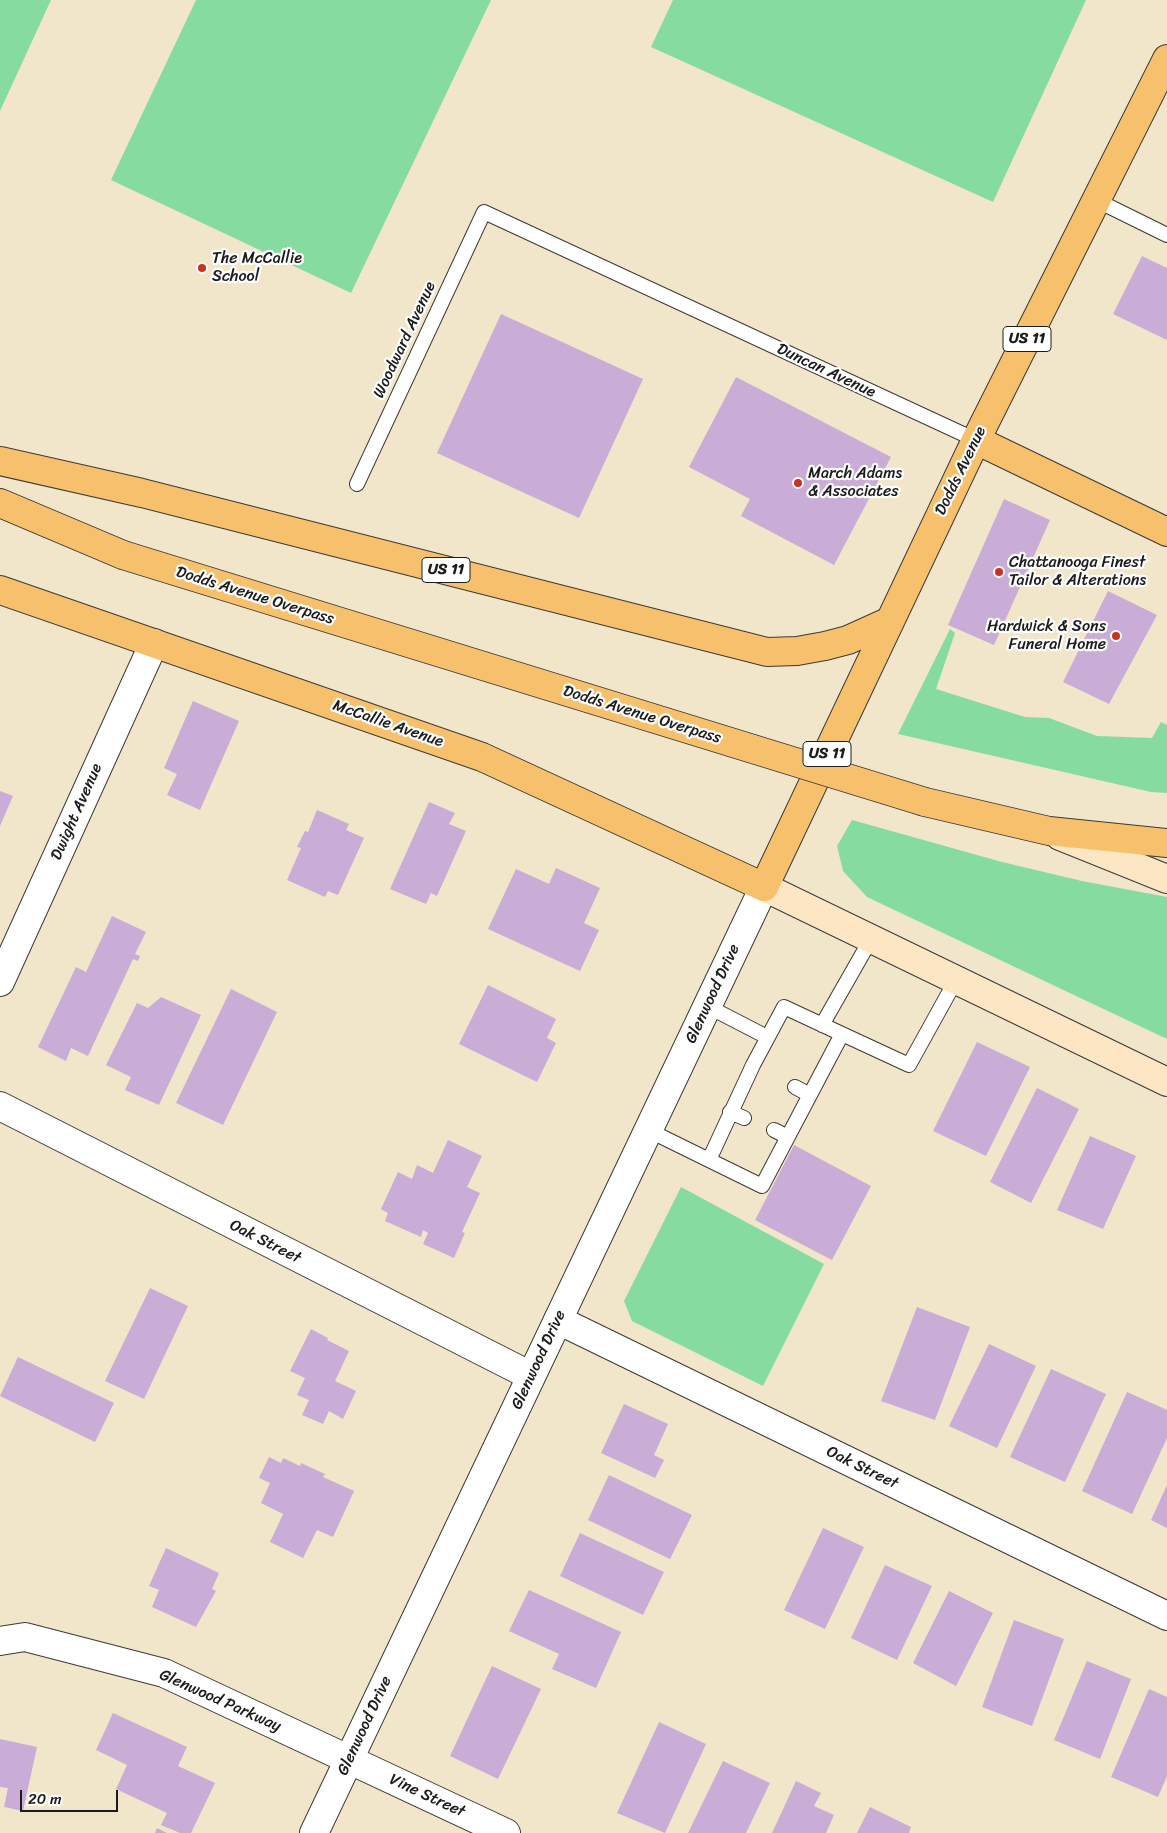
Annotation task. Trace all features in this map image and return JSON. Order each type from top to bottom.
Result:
[{"type":"main road","name":"Dodds Avenue","points":[[764,887],[976,440],[1167,59]]},
{"type":"main road","name":"Duncan Avenue","points":[[976,440],[1167,532]]},
{"type":"main road","name":"US 11","points":[[0,461],[142,493],[767,652],[796,651],[825,646],[848,640],[890,621]]},
{"type":"main road","name":"Dodds Avenue Overpass","points":[[0,503],[123,554]]},
{"type":"main road","name":"Dodds Avenue Overpass","points":[[0,522],[64,536],[925,802],[1049,831],[1167,843]]},
{"type":"main road","name":"McCallie Avenue","points":[[0,590],[482,757],[764,887]]},
{"type":"main road","points":[[1049,831],[1167,879]]},
{"type":"main road","points":[[764,887],[1167,1082]]},
{"type":"street","name":"Dwight Avenue","points":[[0,982],[154,643]]},
{"type":"street","name":"Glenwood Drive","points":[[314,1833],[764,887]]},
{"type":"street","name":"Oak Street","points":[[0,1106],[532,1376]]},
{"type":"street","name":"Oak Street","points":[[558,1320],[1167,1616]]},
{"type":"street","name":"Glenwood Parkway","points":[[0,1641],[25,1638],[164,1673],[348,1760]]},
{"type":"street","name":"Vine Street","points":[[348,1760],[506,1833]]},
{"type":"lane","points":[[1096,200],[1167,235]]},
{"type":"lane","name":"Duncan Avenue","points":[[484,212],[976,440]]},
{"type":"lane","name":"Woodward Avenue","points":[[357,484],[484,212]]},
{"type":"lane","points":[[822,1025],[871,939]]},
{"type":"lane","points":[[709,1160],[730,1112],[759,1068],[767,1037],[784,1007],[909,1065],[956,980]]},
{"type":"lane","points":[[707,1006],[767,1037]]},
{"type":"lane","points":[[648,1130],[762,1186],[842,1034]]},
{"type":"lane","points":[[795,1087],[810,1095]]},
{"type":"lane","points":[[730,1112],[744,1118]]},
{"type":"lane","points":[[774,1130],[788,1137]]},
{"type":"green space","points":[[0,0],[51,0],[0,111]]},
{"type":"green space","points":[[196,0],[491,0],[351,293],[111,180]]},
{"type":"green space","points":[[673,0],[1086,0],[993,202],[651,47]]},
{"type":"green space","points":[[950,629],[955,633],[936,689],[1025,717],[1049,718],[1097,736],[1152,738],[1161,722],[1167,725],[1167,793],[1151,792],[898,734]]},
{"type":"green space","points":[[852,820],[1002,862],[1082,881],[1167,897],[1167,1039],[867,897],[843,871],[837,846]]},
{"type":"green space","points":[[681,1187],[824,1264],[763,1386],[632,1321],[624,1301]]},
{"type":"building","points":[[1142,256],[1167,268],[1167,340],[1113,314]]},
{"type":"building","points":[[501,314],[643,379],[579,518],[437,453]]},
{"type":"building","name":"March Adams & Associates","points":[[736,377],[891,457],[834,565],[741,516],[750,499],[689,467]]},
{"type":"building","name":"Chattanooga Finest Tailor & Alterations","points":[[1004,499],[1050,520],[994,645],[948,625]]},
{"type":"building","points":[[1108,591],[1157,615],[1109,704],[1063,682]]},
{"type":"building","points":[[193,701],[239,721],[200,810],[167,795],[177,774],[164,768]]},
{"type":"building","points":[[0,791],[13,796],[0,826]]},
{"type":"building","points":[[429,802],[455,813],[449,824],[466,831],[437,896],[431,893],[426,904],[390,889]]},
{"type":"building","points":[[317,810],[349,824],[346,830],[364,838],[338,895],[328,891],[325,897],[287,880],[301,848],[297,847],[305,831],[308,832]]},
{"type":"building","points":[[556,868],[600,888],[584,923],[599,930],[580,971],[488,929],[516,869],[549,884]]},
{"type":"building","points":[[112,916],[146,932],[135,954],[140,956],[138,961],[133,959],[88,1056],[71,1048],[66,1061],[38,1047],[76,967],[86,972]]},
{"type":"building","points":[[488,985],[556,1019],[547,1038],[556,1043],[537,1082],[459,1044]]},
{"type":"building","points":[[231,989],[277,1012],[223,1125],[176,1103]]},
{"type":"building","points":[[161,997],[201,1015],[159,1105],[125,1090],[131,1077],[106,1065],[137,1003],[148,1008]]},
{"type":"building","points":[[977,1042],[1030,1067],[986,1156],[933,1131]]},
{"type":"building","points":[[1037,1088],[1079,1109],[1031,1203],[990,1182]]},
{"type":"building","points":[[1090,1136],[1136,1156],[1103,1229],[1057,1210]]},
{"type":"building","points":[[448,1140],[482,1156],[467,1187],[480,1193],[462,1232],[465,1233],[454,1258],[423,1244],[428,1233],[423,1230],[421,1237],[385,1221],[388,1213],[381,1209],[398,1172],[412,1179],[417,1165],[433,1173]]},
{"type":"building","points":[[794,1145],[871,1186],[832,1260],[755,1220]]},
{"type":"building","points":[[150,1288],[188,1306],[144,1399],[105,1381]]},
{"type":"building","points":[[917,1307],[970,1327],[935,1420],[881,1401]]},
{"type":"building","points":[[311,1329],[328,1338],[327,1340],[349,1351],[335,1381],[356,1391],[343,1419],[329,1411],[323,1424],[302,1415],[309,1400],[297,1395],[305,1378],[290,1371]]},
{"type":"building","points":[[989,1344],[1036,1366],[997,1448],[949,1426]]},
{"type":"building","points":[[18,1357],[114,1403],[95,1442],[0,1396]]},
{"type":"building","points":[[1051,1369],[1106,1394],[1065,1482],[1010,1457]]},
{"type":"building","points":[[1127,1392],[1167,1410],[1167,1438],[1132,1514],[1082,1491]]},
{"type":"building","points":[[624,1404],[668,1424],[654,1455],[664,1460],[655,1478],[601,1453]]},
{"type":"building","points":[[269,1457],[281,1463],[283,1458],[300,1466],[301,1463],[325,1474],[323,1477],[354,1491],[333,1537],[317,1530],[303,1558],[270,1542],[283,1514],[261,1503],[270,1483],[259,1478]]},
{"type":"building","points":[[609,1475],[692,1515],[670,1559],[588,1520]]},
{"type":"building","points":[[1167,1485],[1167,1528],[1151,1520]]},
{"type":"building","points":[[823,1528],[864,1547],[825,1629],[784,1610]]},
{"type":"building","points":[[580,1533],[664,1572],[643,1615],[560,1576]]},
{"type":"building","points":[[166,1548],[219,1573],[212,1589],[216,1591],[196,1627],[152,1607],[159,1590],[149,1586]]},
{"type":"building","points":[[885,1565],[932,1586],[897,1660],[851,1638]]},
{"type":"building","points":[[529,1590],[621,1632],[596,1688],[552,1669],[559,1654],[509,1631]]},
{"type":"building","points":[[949,1591],[993,1613],[956,1686],[913,1663]]},
{"type":"building","points":[[1014,1620],[1064,1639],[1032,1726],[982,1707]]},
{"type":"building","points":[[1087,1661],[1131,1679],[1100,1759],[1054,1740]]},
{"type":"building","points":[[492,1666],[541,1689],[498,1779],[450,1756]]},
{"type":"building","points":[[1149,1689],[1167,1697],[1167,1776],[1158,1797],[1111,1777]]},
{"type":"building","points":[[113,1713],[187,1747],[178,1766],[215,1783],[191,1833],[180,1833],[161,1825],[167,1813],[116,1789],[127,1765],[96,1750]]},
{"type":"building","points":[[659,1722],[706,1744],[665,1833],[617,1813]]},
{"type":"building","points":[[0,1739],[37,1747],[23,1811],[4,1807],[8,1788],[0,1787]]},
{"type":"building","points":[[723,1761],[770,1783],[746,1833],[688,1833]]},
{"type":"building","points":[[796,1781],[821,1793],[814,1806],[834,1815],[826,1833],[772,1833]]},
{"type":"building","points":[[870,1807],[911,1827],[909,1833],[857,1833]]},
{"type":"building","points":[[157,1828],[167,1833],[155,1833]]},
{"type":"place","name":"The McCallie School","points":[[202,268]]},
{"type":"place","name":"March Adams & Associates","points":[[798,483]]},
{"type":"place","name":"Chattanooga Finest Tailor & Alterations","points":[[999,572]]},
{"type":"place","name":"Hardwick & Sons Funeral Home","points":[[1116,636]]}]
